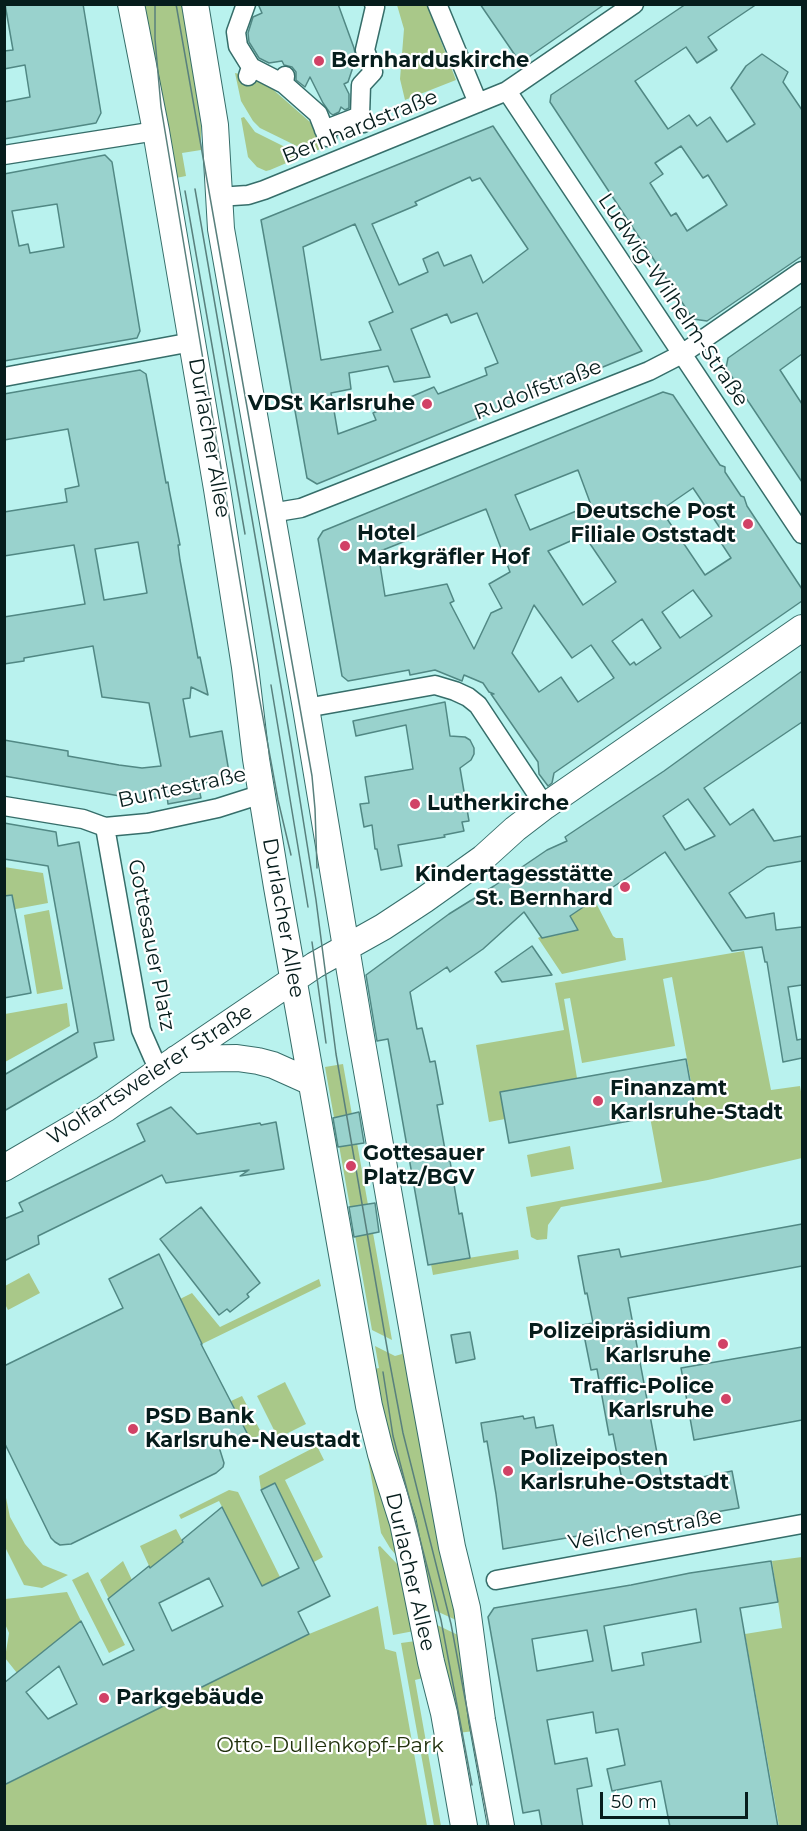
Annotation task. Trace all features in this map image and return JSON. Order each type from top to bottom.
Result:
[{"type":"street","name":"Durlacher Allee","points":[[131,4],[156,131],[192,342],[245,667],[255,748],[280,906],[295,979],[311,1082],[375,1435],[403,1523],[431,1662],[444,1713],[464,1827]]},
{"type":"street","points":[[195,4],[215,125],[221,229],[421,1378],[452,1547],[467,1608],[482,1720],[501,1827]]},
{"type":"street","points":[[246,4],[236,32],[238,46],[250,72],[285,80],[318,114],[325,134],[362,120],[361,85],[373,72],[360,49],[375,7],[374,4]]},
{"type":"street","points":[[437,4],[478,103]]},
{"type":"street","name":"Bernhardstraße","points":[[218,197],[240,196],[264,190],[507,91],[634,4]]},
{"type":"street","name":"Ludwig-Wilhelm-Straße","points":[[507,91],[802,534]]},
{"type":"street","points":[[4,155],[156,131]]},
{"type":"street","name":"Rudolfstraße","points":[[272,513],[301,508],[649,371],[682,354],[802,271]]},
{"type":"street","points":[[4,377],[192,342]]},
{"type":"street","name":"Wolfartsweierer Straße","points":[[4,1168],[105,1109],[315,965],[383,927],[467,870],[545,806],[802,628]]},
{"type":"street","points":[[306,708],[435,685],[455,690],[478,705],[545,806]]},
{"type":"street","name":"Buntestraße","points":[[4,806],[82,819],[105,826],[148,823],[218,808],[262,794]]},
{"type":"street","name":"Gottesauer Platz","points":[[105,826],[141,1030],[167,1065]]},
{"type":"street","points":[[167,1065],[237,1058],[273,1065],[311,1082]]},
{"type":"street","name":"Veilchenstraße","points":[[496,1580],[802,1524]]},
{"type":"green space","points":[[139,5],[184,5],[199,86],[201,128],[201,150],[182,153],[186,176],[176,178],[167,116],[151,85]]},
{"type":"green space","points":[[397,5],[427,5],[456,80],[405,100],[400,79],[404,29]]},
{"type":"green space","points":[[235,73],[261,79],[318,129],[325,147],[311,153],[260,128],[241,101]]},
{"type":"green space","points":[[244,117],[255,132],[303,156],[266,171],[257,167],[248,157],[241,118]]},
{"type":"green space","points":[[4,867],[43,873],[48,903],[5,911]]},
{"type":"green space","points":[[594,899],[613,936],[623,938],[626,960],[562,974],[538,938],[550,932],[553,936],[577,930],[570,916]]},
{"type":"green space","points":[[49,910],[63,989],[37,994],[24,915]]},
{"type":"green space","points":[[744,951],[771,1090],[800,1086],[802,1158],[708,1180],[561,1207],[548,1225],[547,1239],[537,1240],[531,1237],[526,1207],[662,1182],[650,1117],[696,1109],[672,977],[663,979],[675,1046],[582,1063],[570,998],[564,999],[577,1078],[505,1119],[489,1122],[476,1045],[564,1030],[555,983]]},
{"type":"green space","points":[[67,1003],[70,1026],[5,1062],[5,1014]]},
{"type":"green space","points":[[343,1064],[392,1340],[372,1330],[325,1067]]},
{"type":"green space","points":[[570,1146],[574,1169],[531,1177],[527,1155]]},
{"type":"green space","points":[[518,1250],[519,1259],[433,1275],[431,1264]]},
{"type":"green space","points":[[29,1273],[40,1293],[8,1310],[5,1304],[5,1286]]},
{"type":"green space","points":[[319,1279],[321,1286],[202,1344],[180,1299],[192,1293],[220,1327]]},
{"type":"green space","points":[[408,1338],[461,1605],[453,1607],[456,1620],[434,1610],[426,1611],[378,1383],[370,1370],[379,1368],[375,1346],[395,1356],[402,1354],[400,1340]]},
{"type":"green space","points":[[285,1382],[306,1424],[278,1438],[257,1396]]},
{"type":"green space","points":[[242,1396],[262,1434],[250,1440],[231,1401]]},
{"type":"green space","points":[[364,1436],[407,1568],[381,1533]]},
{"type":"green space","points":[[317,1446],[324,1460],[285,1480],[323,1557],[314,1562],[275,1483],[261,1490],[259,1476]]},
{"type":"green space","points":[[229,1490],[238,1492],[280,1577],[262,1586],[219,1501],[181,1519],[179,1515]]},
{"type":"green space","points":[[5,1493],[10,1517],[25,1544],[43,1565],[68,1575],[42,1588],[24,1585],[5,1547]]},
{"type":"green space","points":[[176,1529],[183,1542],[150,1568],[140,1546]]},
{"type":"green space","points":[[380,1546],[399,1566],[414,1631],[393,1635],[378,1547]]},
{"type":"green space","points":[[802,1557],[802,1826],[779,1826],[745,1634],[782,1628],[772,1561]]},
{"type":"green space","points":[[123,1561],[132,1580],[109,1599],[100,1580]]},
{"type":"green space","points":[[88,1572],[125,1645],[109,1653],[72,1580]]},
{"type":"green space","points":[[67,1592],[81,1621],[17,1673],[5,1658],[9,1633],[5,1624],[5,1599]]},
{"type":"green space","name":"Otto-Dullenkopf-Park","points":[[378,1606],[385,1649],[396,1652],[427,1826],[5,1826],[5,1785],[309,1634]]},
{"type":"green space","points":[[437,1625],[458,1635],[474,1731],[458,1733],[431,1638],[439,1637]]},
{"type":"green space","points":[[416,1641],[423,1678],[415,1680],[441,1826],[434,1826],[401,1643]]},
{"type":"building","points":[[5,4],[83,4],[101,113],[96,123],[4,139],[4,102],[30,97],[25,65],[4,69],[4,51],[13,50]]},
{"type":"building","name":"Bernharduskirche","points":[[258,4],[338,4],[356,58],[348,82],[344,84],[349,94],[349,108],[345,110],[341,107],[339,112],[333,115],[323,103],[310,77],[305,87],[296,80],[296,72],[292,67],[284,65],[282,61],[269,63],[259,58],[249,42],[248,33],[253,17],[262,13]]},
{"type":"building","points":[[480,4],[605,4],[523,61],[517,58]]},
{"type":"building","points":[[686,4],[757,4],[708,37],[717,50],[697,63],[686,47],[635,81],[668,129],[689,115],[697,126],[710,117],[727,142],[755,124],[731,88],[746,66],[762,54],[788,72],[783,82],[802,110],[802,256],[707,321],[693,319],[550,102],[551,95]],"holes":[[[681,146],[703,178],[708,175],[727,205],[687,231],[676,213],[671,216],[650,183],[663,174],[655,163]]]},
{"type":"building","points":[[493,126],[642,351],[317,484],[307,478],[261,220]],"holes":[[[470,177],[472,181],[480,178],[528,249],[483,283],[471,255],[444,266],[438,252],[423,259],[428,272],[399,285],[372,224],[417,205],[415,202]],[[355,224],[393,312],[369,322],[381,350],[321,360],[303,247]],[[477,313],[498,363],[485,368],[487,375],[438,394],[434,387],[373,413],[376,420],[338,434],[331,393],[351,389],[349,373],[388,366],[394,382],[430,377],[411,329],[447,314],[451,323]]]},
{"type":"building","points":[[105,155],[112,162],[140,331],[137,338],[4,361],[4,174]],"holes":[[[57,204],[64,247],[30,253],[28,244],[19,246],[12,211]]]},
{"type":"building","points":[[802,306],[802,354],[780,370],[802,404],[802,482],[726,368],[728,358]]},
{"type":"building","points":[[140,370],[146,374],[180,545],[178,545],[180,560],[198,658],[200,657],[208,695],[191,687],[190,698],[183,699],[190,737],[222,731],[230,778],[198,784],[201,798],[168,804],[167,796],[143,800],[4,776],[4,740],[68,751],[68,756],[119,765],[142,768],[161,766],[149,703],[102,697],[93,646],[24,658],[24,661],[4,664],[4,617],[85,604],[74,545],[4,556],[4,512],[67,502],[65,489],[79,486],[68,429],[4,440],[4,394]],"holes":[[[138,542],[147,593],[104,600],[95,549]]]},
{"type":"building","points":[[663,392],[673,395],[720,465],[725,467],[725,472],[744,497],[747,506],[802,589],[802,601],[554,773],[552,783],[548,786],[539,774],[538,762],[491,694],[494,694],[489,692],[483,683],[464,675],[462,681],[435,670],[410,675],[409,670],[348,681],[342,676],[318,539],[323,531]],"holes":[[[578,470],[591,505],[530,530],[515,495]],[[693,488],[720,528],[714,532],[731,558],[705,575],[661,510]],[[486,509],[510,572],[489,584],[502,608],[491,613],[474,649],[450,603],[454,601],[447,584],[385,596],[378,552]],[[584,535],[616,582],[583,605],[548,551]],[[693,590],[712,616],[680,638],[662,612]],[[534,605],[572,658],[591,645],[614,678],[578,702],[561,677],[539,692],[512,653]],[[642,619],[661,648],[636,665],[634,662],[630,665],[612,641]]]},
{"type":"building","points":[[802,671],[802,722],[704,788],[730,825],[753,809],[774,841],[802,836],[802,861],[767,867],[729,893],[746,918],[774,913],[776,930],[802,927],[802,985],[788,987],[797,1040],[802,1039],[802,1058],[783,1062],[767,962],[765,962],[762,947],[732,951],[665,852],[570,916],[578,930],[542,938],[524,912],[483,949],[450,972],[447,967],[410,992],[417,1029],[422,1028],[430,1062],[435,1061],[443,1104],[437,1105],[447,1161],[450,1161],[459,1214],[462,1213],[470,1258],[428,1265],[388,1039],[377,1041],[366,975],[449,914],[547,850],[567,841],[565,837],[664,771]],"holes":[[[688,799],[715,836],[685,850],[663,816]]]},
{"type":"building","name":"Lutherkirche","points":[[445,702],[450,736],[465,737],[470,740],[474,748],[471,760],[460,768],[469,821],[462,822],[464,831],[444,835],[445,837],[398,845],[402,866],[381,870],[372,825],[364,827],[360,804],[369,803],[365,777],[413,769],[406,725],[356,736],[353,721]]},
{"type":"building","points":[[4,823],[56,832],[58,846],[79,842],[114,1040],[94,1043],[97,1057],[4,1111],[4,1075],[78,1032],[48,866],[4,859]]},
{"type":"building","points":[[12,895],[31,993],[4,998],[4,896]]},
{"type":"building","points":[[532,946],[552,975],[502,982],[495,972]]},
{"type":"building","name":"Finanzamt Karlsruhe-Stadt","points":[[686,1059],[695,1109],[509,1143],[500,1092]]},
{"type":"building","points":[[171,1107],[197,1134],[276,1122],[284,1169],[240,1176],[249,1170],[166,1183],[162,1175],[38,1236],[39,1244],[4,1261],[4,1219],[23,1211],[19,1203],[145,1141],[137,1124]]},
{"type":"building","points":[[359,1112],[364,1143],[338,1147],[333,1118]]},
{"type":"building","points":[[375,1203],[379,1232],[354,1237],[349,1207]]},
{"type":"building","points":[[201,1207],[260,1283],[247,1294],[249,1297],[230,1312],[227,1309],[219,1315],[160,1239]]},
{"type":"building","points":[[802,1224],[802,1266],[628,1298],[663,1485],[732,1471],[739,1508],[503,1549],[487,1441],[484,1442],[481,1423],[523,1416],[524,1419],[534,1417],[536,1428],[553,1425],[565,1490],[622,1480],[613,1434],[609,1435],[597,1369],[591,1370],[582,1325],[593,1323],[578,1256],[619,1249],[621,1257]]},
{"type":"building","points":[[159,1254],[201,1344],[247,1433],[219,1447],[224,1463],[216,1473],[71,1544],[60,1545],[51,1538],[4,1442],[4,1366],[123,1308],[109,1279]]},
{"type":"building","points":[[470,1332],[475,1359],[456,1363],[451,1335]]},
{"type":"building","points":[[802,1347],[802,1420],[694,1440],[681,1368]]},
{"type":"building","points":[[275,1483],[330,1596],[298,1612],[309,1634],[4,1785],[4,1683],[81,1621],[103,1665],[134,1650],[108,1599],[183,1542],[182,1540],[222,1507],[262,1586],[299,1568],[261,1490]],"holes":[[[209,1578],[223,1606],[172,1631],[159,1603]],[[59,1666],[77,1704],[48,1719],[26,1692]]]},
{"type":"building","points":[[771,1561],[778,1602],[740,1608],[778,1827],[670,1827],[661,1781],[612,1791],[607,1769],[625,1765],[618,1729],[596,1733],[593,1712],[547,1720],[555,1764],[587,1758],[592,1786],[577,1789],[583,1827],[542,1827],[539,1810],[523,1813],[488,1617],[494,1608]],"holes":[[[696,1609],[701,1642],[642,1653],[644,1665],[612,1671],[604,1626]],[[587,1630],[593,1661],[537,1671],[532,1639]]]},
{"type":"tram line","points":[[155,4],[155,39],[161,107],[259,696],[278,800],[291,855]]},
{"type":"tram line","points":[[176,4],[312,776],[317,868]]},
{"type":"tram line","points":[[195,189],[291,744],[316,900],[336,1054],[389,1359],[403,1433],[451,1624],[489,1826]]},
{"type":"tram line","points":[[185,191],[245,534]]},
{"type":"tram line","points":[[271,685],[308,907]]},
{"type":"tram line","points":[[312,942],[326,1043]]},
{"type":"tram line","points":[[383,1372],[393,1436],[441,1620],[472,1785]]},
{"type":"place","name":"Bernharduskirche","points":[[319,61]]},
{"type":"place","name":"VDSt Karlsruhe","points":[[427,404]]},
{"type":"place","name":"Deutsche Post Filiale Oststadt","points":[[748,524]]},
{"type":"place","name":"Hotel Markgräfler Hof","points":[[345,546]]},
{"type":"place","name":"Lutherkirche","points":[[415,804]]},
{"type":"place","name":"Kindertagesstätte St. Bernhard","points":[[625,887]]},
{"type":"place","name":"Finanzamt Karlsruhe-Stadt","points":[[598,1101]]},
{"type":"place","name":"Gottesauer Platz/BGV","points":[[351,1166]]},
{"type":"place","name":"Polizeipräsidium Karlsruhe","points":[[723,1344]]},
{"type":"place","name":"Traffic-Police Karlsruhe","points":[[726,1399]]},
{"type":"place","name":"PSD Bank Karlsruhe-Neustadt","points":[[133,1429]]},
{"type":"place","name":"Polizeiposten Karlsruhe-Oststadt","points":[[508,1471]]},
{"type":"place","name":"Parkgebäude","points":[[104,1698]]}]
